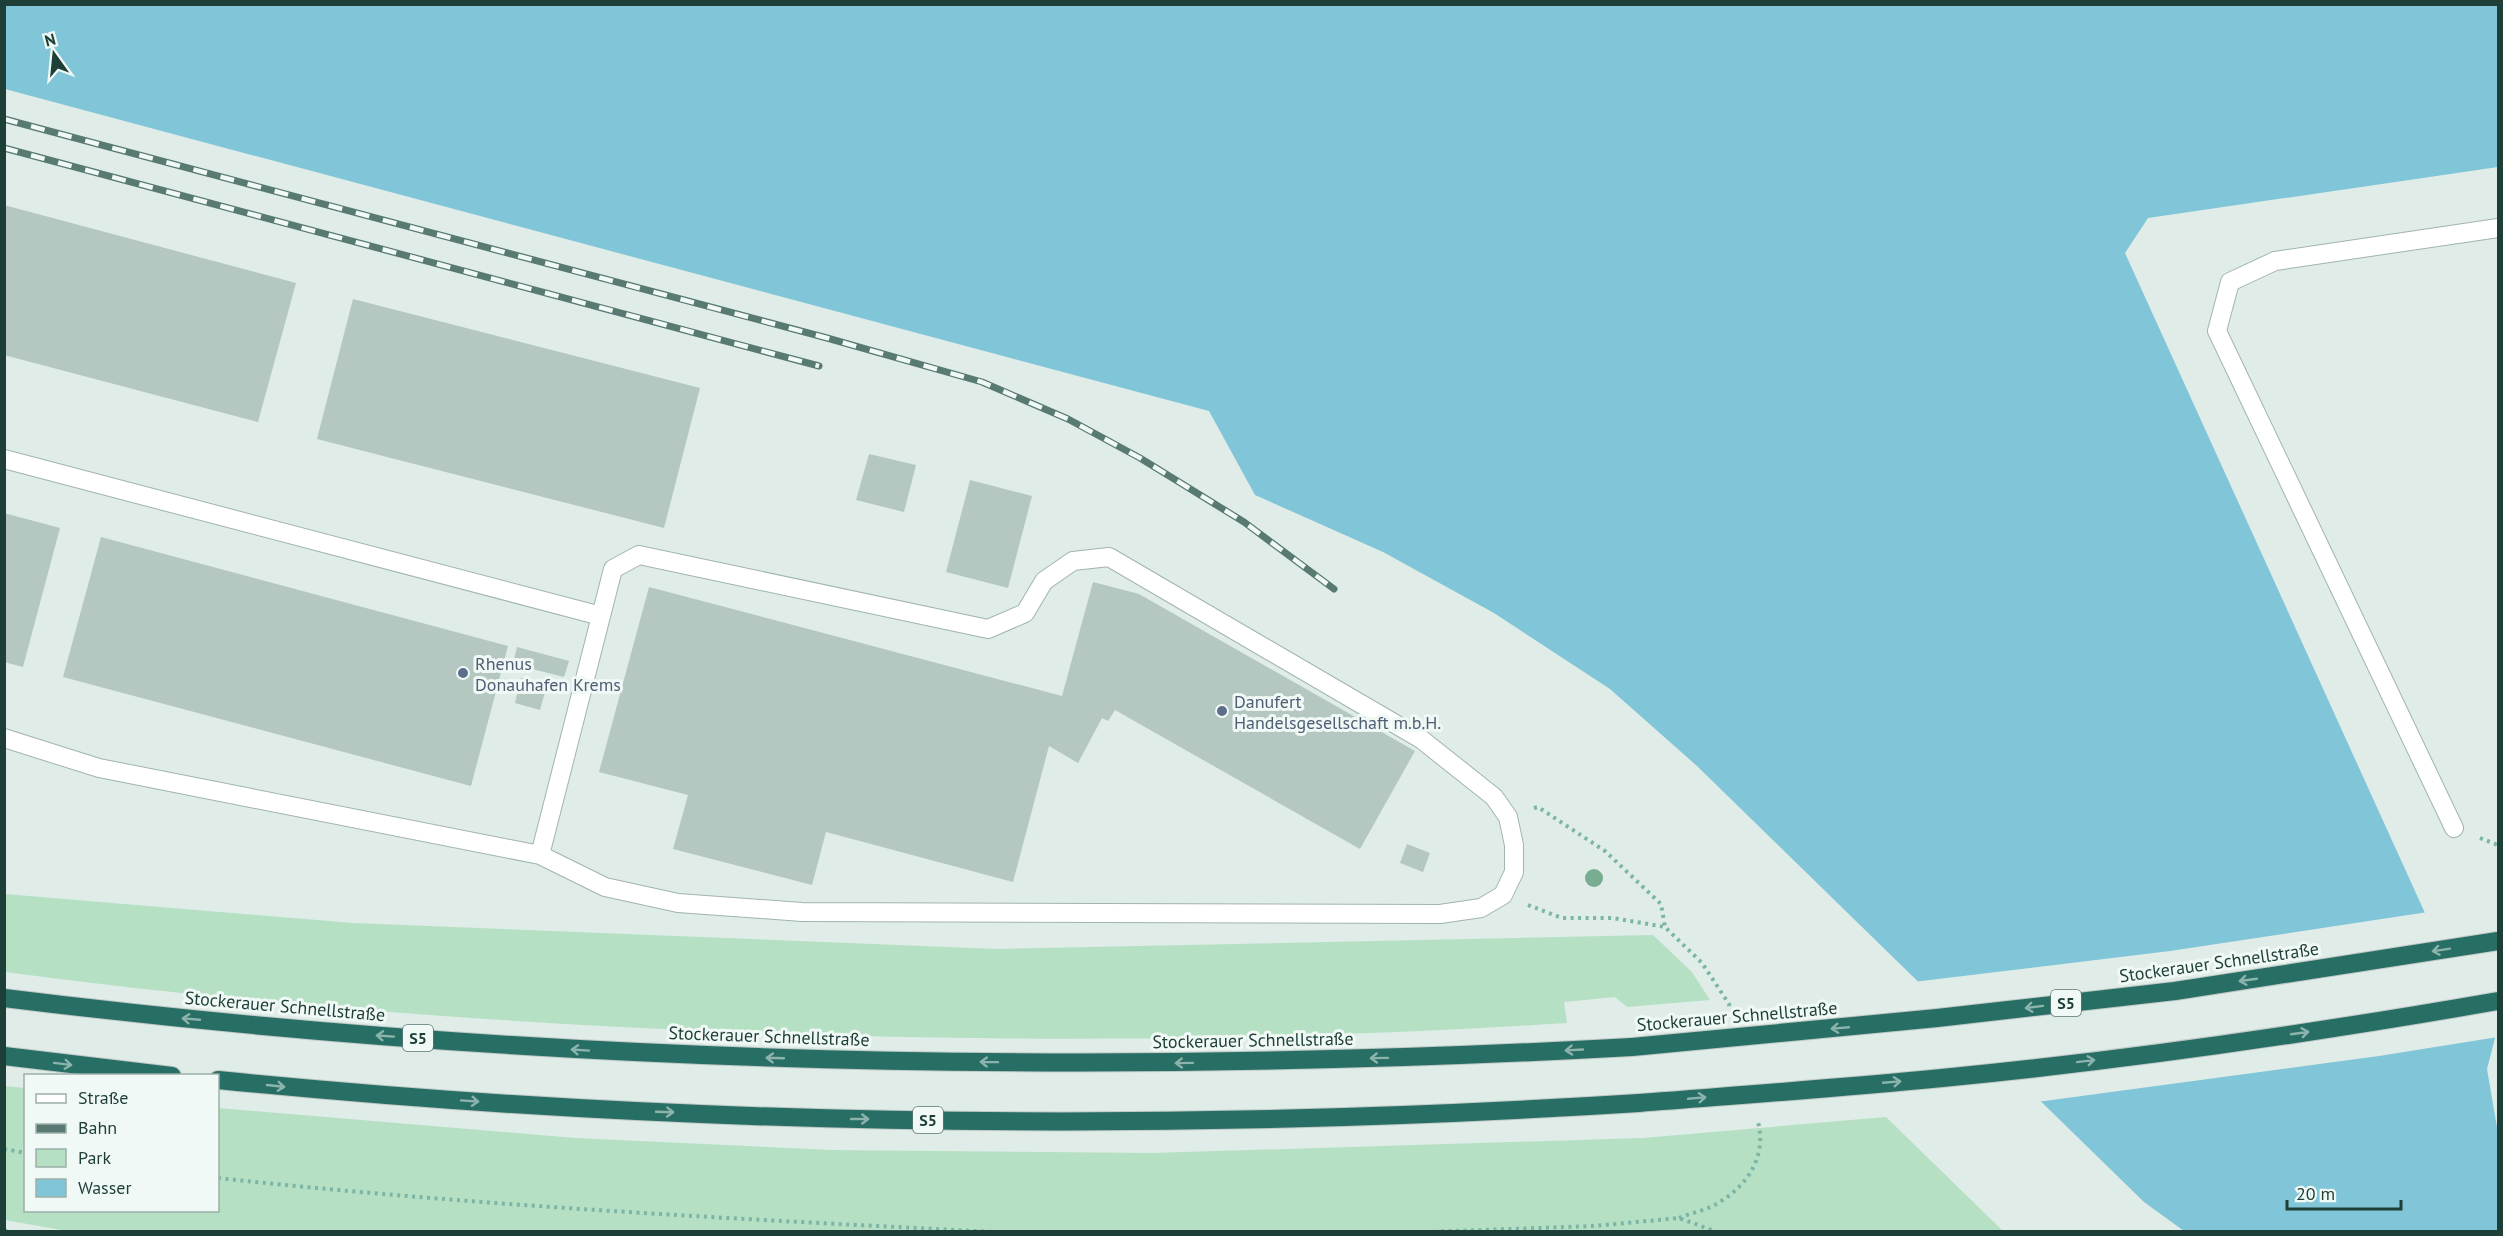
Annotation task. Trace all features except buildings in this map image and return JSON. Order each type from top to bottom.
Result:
[{"type":"highway","name":"Stockerauer Schnellstraße","points":[[4,998],[110,1011],[363,1035],[583,1050],[833,1061],[1150,1064],[1475,1056],[1632,1047],[1937,1018],[2175,991],[2499,941]]},
{"type":"highway","name":"S5","points":[[219,1080],[331,1091],[578,1109],[832,1119],[1174,1121],[1476,1113],[1639,1103],[1990,1073],[2350,1026],[2499,1001]]},
{"type":"highway","points":[[4,1056],[155,1074]]},
{"type":"lane","points":[[2454,828],[2217,331],[2230,282],[2275,261],[2499,228]]},
{"type":"lane","points":[[4,459],[601,616]]},
{"type":"lane","points":[[4,738],[99,768],[540,855],[605,887],[678,903],[802,912],[1440,914],[1481,908],[1503,895],[1514,872],[1514,845],[1508,818],[1494,797],[1421,739],[1109,557],[1073,561],[1044,581],[1025,613],[988,629],[639,555],[613,569],[540,855]]},
{"type":"path","points":[[1503,895],[1562,918],[1613,918],[1665,927],[1661,904],[1605,851],[1538,807],[1508,818]]},
{"type":"path","points":[[4,1149],[24,1153]]},
{"type":"path","points":[[219,1178],[326,1189],[671,1216],[996,1232]]},
{"type":"path","points":[[1425,1232],[1594,1226],[1679,1218],[1717,1232]]},
{"type":"path","points":[[4,1230],[11,1232]]},
{"type":"green space","points":[[5,894],[353,923],[997,949],[1653,935],[1692,972],[1710,1000],[1627,1007],[1615,997],[1564,1002],[1567,1023],[1236,1037],[1016,1039],[906,1037],[686,1030],[515,1021],[260,1001],[5,972]]},
{"type":"green space","points":[[4,1086],[24,1088],[24,1212],[219,1212],[219,1108],[575,1138],[831,1150],[1152,1153],[1643,1138],[1886,1117],[2003,1231],[67,1231],[5,1220]]},
{"type":"water","points":[[4,5],[2498,5],[2498,167],[2148,218],[2125,253],[2425,913],[2495,1038],[2487,1069],[2498,1133],[2498,1231],[2184,1231],[2144,1202],[1697,766],[1610,689],[1494,613],[1383,552],[1255,495],[1209,411],[5,89]]},
{"type":"pier","points":[[2428,912],[2498,1037],[2379,1056],[2037,1102],[1913,982],[2170,951]]},
{"type":"railway","points":[[4,119],[827,338],[982,382],[1068,419],[1140,458],[1244,522],[1334,589]]},
{"type":"railway","points":[[4,148],[819,366]]},
{"type":"place","name":"Rhenus Donauhafen Krems","points":[[463,673]]},
{"type":"place","name":"Danufert Handelsgesellschaft m.b.H.","points":[[1222,711]]}]
